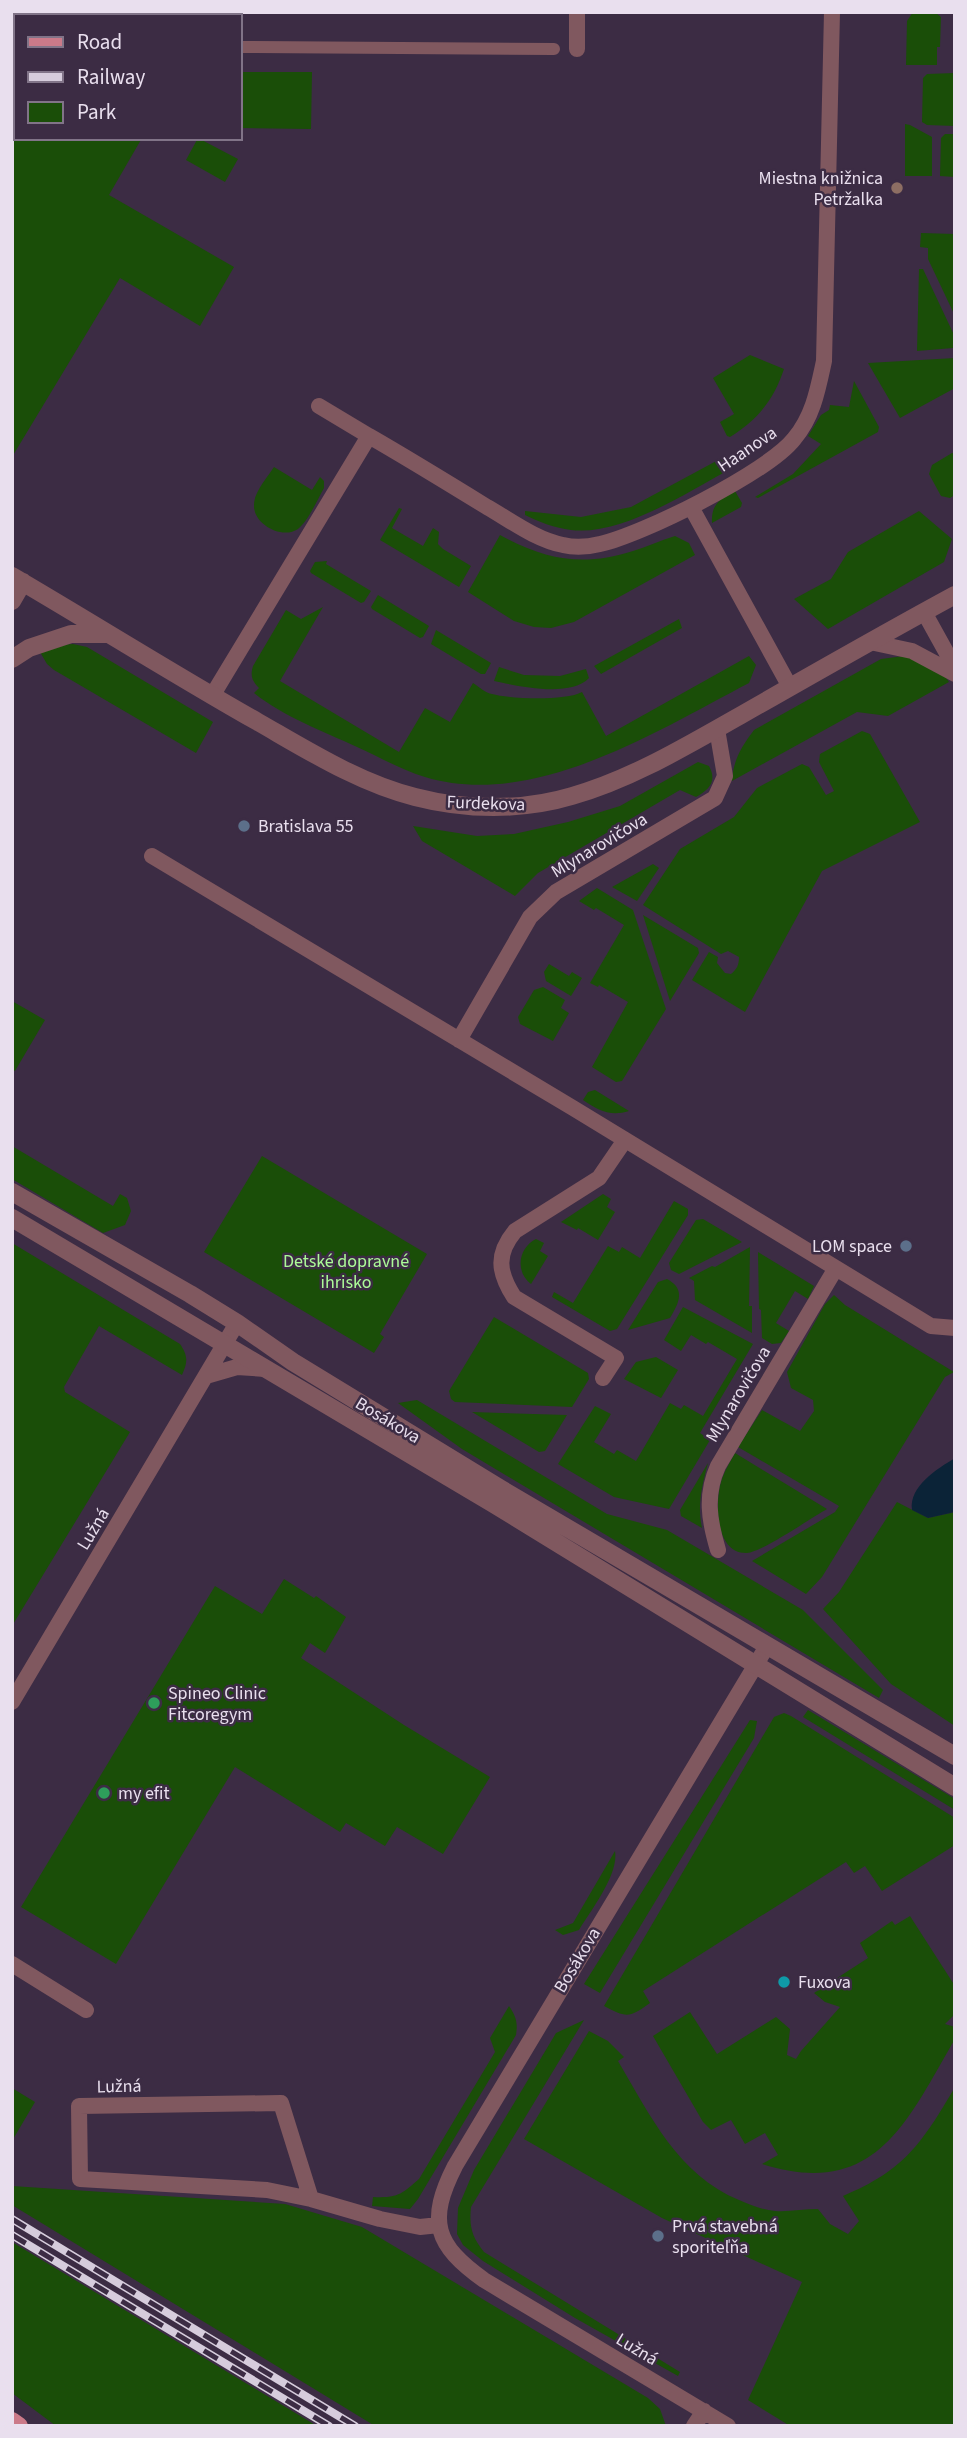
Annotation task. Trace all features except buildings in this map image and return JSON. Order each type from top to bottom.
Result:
[{"type":"main road","points":[[12,2421],[19,2426]]},
{"type":"street","points":[[577,12],[577,49]]},
{"type":"street","name":"Haanova","points":[[319,406],[516,524],[563,545],[582,547],[608,542],[691,507],[742,478],[787,447],[806,423],[816,397],[825,351],[832,12]]},
{"type":"street","points":[[242,47],[554,49]]},
{"type":"street","points":[[212,696],[375,439]]},
{"type":"street","points":[[691,507],[790,687]]},
{"type":"street","points":[[12,601],[18,579]]},
{"type":"street","name":"Furdekova","points":[[18,579],[212,696],[319,756],[381,785],[414,797],[467,805],[519,806],[577,795],[621,779],[717,729],[955,595]]},
{"type":"street","points":[[924,612],[955,668]]},
{"type":"street","points":[[12,659],[29,648],[71,634],[110,634]]},
{"type":"street","points":[[870,642],[912,651],[955,674]]},
{"type":"street","name":"Mlynarovičova","points":[[459,1040],[530,917],[556,892],[715,798],[722,786],[725,772],[717,729]]},
{"type":"street","points":[[152,856],[931,1326],[955,1328]]},
{"type":"street","points":[[603,1378],[616,1358],[514,1297],[505,1283],[502,1256],[505,1244],[515,1231],[599,1178],[625,1140]]},
{"type":"street","name":"Bosákova","points":[[12,1192],[237,1322],[293,1362],[766,1646],[955,1756]]},
{"type":"street","name":"Bosákova","points":[[12,1218],[516,1518],[955,1787]]},
{"type":"street","name":"Mlynarovičova","points":[[718,1550],[710,1524],[710,1483],[836,1268]]},
{"type":"street","name":"Lužná","points":[[12,1702],[237,1322]]},
{"type":"street","points":[[206,1376],[237,1367],[267,1369]]},
{"type":"street","name":"Bosákova","points":[[439,2225],[440,2200],[455,2166],[766,1646]]},
{"type":"street","points":[[12,1965],[86,2010]]},
{"type":"street","name":"Lužná","points":[[312,2199],[281,2103],[79,2106],[80,2179],[267,2190],[312,2199],[380,2219],[420,2227],[439,2225],[453,2255],[484,2280],[707,2418],[729,2426]]},
{"type":"street","points":[[694,2426],[707,2418]]},
{"type":"green space","points":[[913,12],[936,13],[941,17],[937,65],[906,65],[907,21]]},
{"type":"green space","points":[[14,56],[14,140],[141,140],[109,195],[234,267],[200,326],[120,278],[12,457]]},
{"type":"green space","points":[[242,72],[312,72],[311,129],[242,128]]},
{"type":"green space","points":[[955,73],[955,126],[927,125],[922,122],[923,78],[927,74]]},
{"type":"green space","points":[[905,124],[932,137],[932,176],[905,176]]},
{"type":"green space","points":[[945,134],[955,134],[955,177],[940,176],[941,138]]},
{"type":"green space","points":[[197,140],[238,159],[225,182],[186,160]]},
{"type":"green space","points":[[921,233],[955,234],[955,316],[928,259],[928,248],[920,247]]},
{"type":"green space","points":[[919,269],[923,269],[955,337],[953,348],[917,351]]},
{"type":"green space","points":[[750,355],[784,369],[764,408],[730,437],[720,422],[734,414],[713,378]]},
{"type":"green space","points":[[955,358],[955,388],[900,418],[868,363]]},
{"type":"green space","points":[[854,381],[879,427],[878,432],[758,498],[755,497],[793,474],[821,444],[808,436],[830,405],[849,407]]},
{"type":"green space","points":[[952,453],[955,454],[955,495],[950,498],[941,496],[929,474],[932,465]]},
{"type":"green space","points":[[720,459],[724,461],[727,471],[652,511],[610,527],[571,530],[525,515],[525,511],[581,517],[631,507]]},
{"type":"green space","points":[[274,467],[312,490],[320,477],[324,481],[324,488],[309,515],[298,529],[291,532],[284,533],[270,528],[263,524],[255,512],[256,495]]},
{"type":"green space","points":[[735,491],[742,503],[741,507],[712,523],[717,503]]},
{"type":"green space","points":[[399,508],[402,509],[392,528],[423,546],[433,528],[439,532],[438,544],[443,549],[471,566],[459,587],[380,540]]},
{"type":"green space","points":[[919,511],[952,539],[944,562],[828,629],[794,599],[831,579],[848,552]]},
{"type":"green space","points":[[500,535],[549,555],[581,560],[615,556],[675,536],[689,543],[695,555],[574,622],[551,628],[534,627],[514,621],[468,592]]},
{"type":"green space","points":[[327,561],[326,564],[371,591],[364,602],[361,603],[311,573],[315,562]]},
{"type":"green space","points":[[378,595],[429,626],[423,637],[420,638],[372,609]]},
{"type":"green space","points":[[323,607],[280,681],[399,752],[425,708],[450,722],[473,683],[490,693],[511,697],[551,698],[582,692],[606,736],[749,656],[756,665],[749,683],[635,743],[551,774],[508,783],[466,784],[425,777],[399,767],[291,716],[254,693],[259,688],[252,678],[253,666],[286,610],[301,619]]},
{"type":"green space","points":[[679,619],[682,628],[601,674],[594,666]]},
{"type":"green space","points":[[436,630],[491,663],[485,674],[431,644]]},
{"type":"green space","points":[[59,645],[87,647],[213,722],[196,753],[54,670],[40,652]]},
{"type":"green space","points":[[912,655],[940,669],[949,682],[888,716],[857,712],[732,781],[739,754],[754,730],[881,659]]},
{"type":"green space","points":[[499,667],[524,675],[560,676],[586,669],[589,678],[570,688],[530,688],[494,681]]},
{"type":"green space","points":[[862,731],[870,734],[920,822],[822,871],[745,1012],[692,980],[709,952],[718,957],[717,963],[725,973],[731,974],[738,965],[739,957],[728,951],[721,954],[643,905],[680,849],[734,817],[757,788],[802,764],[809,767],[826,795],[834,791],[819,762],[820,754]]},
{"type":"green space","points":[[698,762],[709,766],[712,776],[711,784],[701,794],[696,797],[680,790],[538,873],[515,896],[422,841],[413,826],[477,836],[514,834],[568,822],[620,806]]},
{"type":"green space","points":[[653,864],[659,868],[637,901],[612,887]]},
{"type":"green space","points":[[597,888],[633,910],[666,1009],[622,1081],[616,1082],[592,1067],[628,1002],[599,985],[598,987],[590,983],[624,925],[579,901]]},
{"type":"green space","points":[[643,915],[698,948],[699,953],[670,1001]]},
{"type":"green space","points":[[549,964],[569,976],[572,972],[582,978],[571,996],[546,981],[544,972]]},
{"type":"green space","points":[[543,987],[565,1000],[561,1008],[569,1013],[553,1041],[520,1024],[518,1017],[534,990]]},
{"type":"green space","points":[[12,1001],[45,1020],[15,1071],[12,1069]]},
{"type":"green space","points":[[595,1090],[629,1111],[605,1112],[583,1100],[588,1092]]},
{"type":"green space","points":[[12,1146],[113,1206],[120,1194],[127,1198],[131,1211],[125,1225],[103,1233],[12,1179]]},
{"type":"green space","name":"Detské dopravné ihrisko","points":[[262,1156],[427,1254],[380,1334],[384,1337],[374,1353],[204,1252]]},
{"type":"green space","points":[[603,1194],[611,1199],[607,1207],[615,1212],[598,1240],[561,1222]]},
{"type":"green space","points":[[674,1201],[688,1209],[688,1215],[617,1329],[610,1331],[552,1297],[554,1292],[573,1303],[608,1246],[619,1252],[622,1247],[640,1258]]},
{"type":"green space","points":[[703,1219],[742,1242],[679,1274],[671,1270],[669,1263],[696,1220]]},
{"type":"green space","points":[[536,1239],[544,1243],[540,1251],[548,1256],[531,1284],[522,1273],[521,1260],[525,1248]]},
{"type":"green space","points":[[12,1243],[180,1344],[186,1359],[182,1375],[99,1326],[64,1387],[65,1392],[130,1432],[12,1626]]},
{"type":"green space","points":[[750,1247],[749,1306],[752,1306],[752,1333],[695,1300],[694,1281],[689,1278]]},
{"type":"green space","points":[[758,1252],[814,1286],[808,1299],[795,1291],[776,1323],[789,1331],[781,1343],[772,1344],[762,1338]]},
{"type":"green space","points":[[667,1279],[679,1292],[678,1302],[670,1318],[628,1330],[658,1282]]},
{"type":"green space","points":[[834,1295],[845,1305],[954,1372],[945,1377],[822,1577],[806,1594],[752,1561],[835,1512],[839,1506],[738,1447],[762,1410],[800,1431],[814,1411],[813,1400],[791,1388],[787,1372],[825,1304]]},
{"type":"green space","points":[[683,1307],[753,1344],[700,1433],[710,1440],[669,1509],[614,1497],[558,1464],[595,1406],[611,1414],[594,1442],[614,1454],[617,1450],[636,1461],[670,1403],[681,1409],[684,1405],[703,1416],[737,1359],[691,1335],[681,1351],[664,1340]]},
{"type":"green space","points":[[494,1317],[588,1373],[589,1379],[572,1407],[455,1402],[451,1399],[449,1391]]},
{"type":"green space","points":[[656,1357],[678,1370],[661,1398],[624,1379],[636,1362]]},
{"type":"green space","points":[[417,1400],[607,1514],[667,1530],[803,1610],[883,1690],[879,1698],[462,1449],[398,1403]]},
{"type":"green space","points":[[472,1412],[567,1415],[545,1451],[539,1452]]},
{"type":"green space","points":[[735,1453],[827,1509],[764,1547],[747,1553],[736,1551],[723,1537],[718,1514],[721,1482]]},
{"type":"green space","points":[[708,1463],[700,1503],[702,1528],[681,1516],[680,1510]]},
{"type":"green space","points":[[897,1502],[928,1518],[955,1512],[955,1726],[891,1684],[823,1609],[839,1592]]},
{"type":"green space","points":[[284,1579],[314,1598],[316,1596],[346,1617],[325,1653],[310,1643],[301,1658],[490,1777],[443,1854],[397,1827],[385,1846],[346,1823],[340,1832],[235,1767],[116,1964],[21,1907],[215,1586],[262,1614]]},
{"type":"green space","points":[[808,1710],[955,1799],[955,1810],[803,1717]]},
{"type":"green space","points":[[784,1713],[955,1818],[955,1845],[882,1891],[865,1866],[854,1873],[846,1862],[643,1991],[650,2003],[632,2014],[618,2013],[604,2006],[774,1717]]},
{"type":"green space","points":[[750,1720],[757,1721],[754,1738],[600,1993],[584,1984]]},
{"type":"green space","points":[[615,1851],[609,1881],[579,1930],[563,1935],[555,1930],[573,1923]]},
{"type":"green space","points":[[910,1916],[955,1986],[955,2014],[945,2024],[955,2027],[955,2039],[921,2098],[883,2146],[861,2162],[834,2171],[801,2172],[762,2164],[778,2155],[765,2133],[745,2144],[731,2120],[711,2130],[703,2122],[653,2036],[690,2012],[717,2054],[776,2017],[790,2029],[787,2055],[796,2059],[840,2007],[825,2002],[814,1993],[868,1958],[860,1943],[892,1921],[895,1925]]},
{"type":"green space","points":[[509,2006],[516,2020],[516,2035],[418,2199],[410,2209],[372,2206],[373,2197],[398,2194],[419,2179],[495,2052],[490,2038]]},
{"type":"green space","points":[[584,2020],[471,2207],[472,2231],[484,2252],[680,2372],[678,2376],[575,2318],[483,2261],[463,2245],[457,2234],[458,2208],[474,2170],[556,2033]]},
{"type":"green space","points":[[589,2031],[608,2041],[624,2057],[618,2061],[654,2122],[682,2159],[699,2175],[718,2189],[761,2208],[780,2211],[818,2209],[830,2224],[848,2234],[859,2221],[843,2196],[882,2176],[910,2153],[955,2087],[955,2426],[790,2426],[748,2400],[802,2282],[662,2218],[524,2139]]},
{"type":"green space","points":[[12,2088],[35,2102],[12,2141]]},
{"type":"green space","points":[[12,2186],[285,2204],[362,2227],[648,2398],[660,2409],[666,2426],[375,2426],[12,2205]]},
{"type":"green space","points":[[12,2242],[317,2426],[56,2426],[12,2393]]},
{"type":"water","points":[[955,1458],[955,1512],[928,1518],[912,1510],[912,1501],[920,1486]]},
{"type":"railway","points":[[12,2219],[355,2426]]},
{"type":"railway","points":[[12,2235],[329,2426]]},
{"type":"place","name":"Miestna knižnica Petržalka","points":[[897,188]]},
{"type":"place","name":"Bratislava 55","points":[[244,826]]},
{"type":"place","name":"LOM space","points":[[906,1246]]},
{"type":"place","name":"Spineo Clinic Fitcoregym","points":[[154,1703]]},
{"type":"place","name":"my efit","points":[[104,1793]]},
{"type":"place","name":"Fuxova","points":[[784,1982]]},
{"type":"place","name":"Prvá stavebná sporiteľňa","points":[[658,2236]]}]
